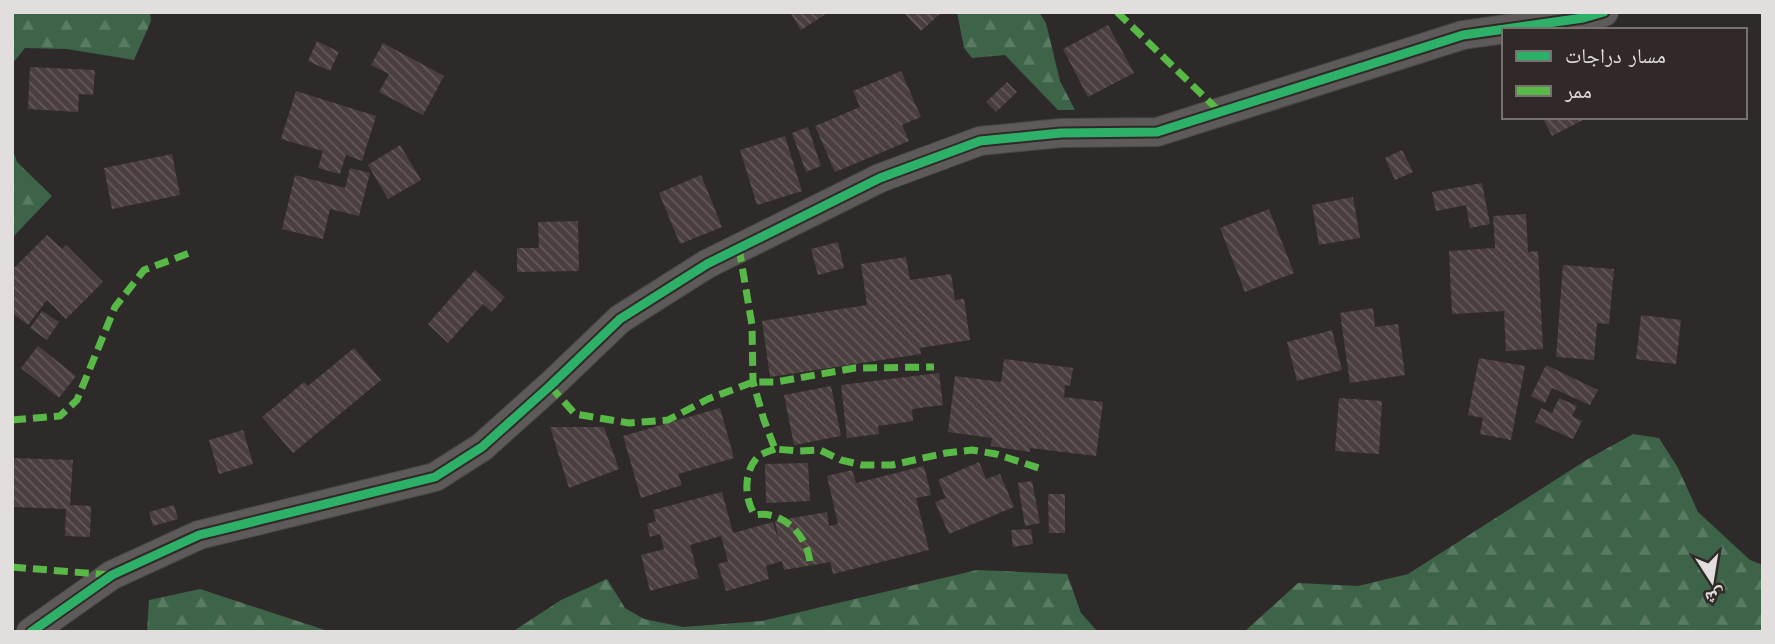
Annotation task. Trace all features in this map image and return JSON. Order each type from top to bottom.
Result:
[{"type":"street","points":[[1512,28],[1583,18],[1604,12]]},
{"type":"street","points":[[31,632],[112,575],[199,535],[435,477],[482,447],[551,386],[620,319],[707,264],[880,178],[980,141],[1061,133],[1157,132],[1463,35],[1502,29]]},
{"type":"green space","points":[[12,12],[150,12],[151,21],[134,60],[67,49],[25,48],[12,64]]},
{"type":"green space","points":[[957,12],[1039,12],[1046,23],[1060,81],[1075,110],[1058,110],[1005,55],[972,58],[964,48]]},
{"type":"green space","points":[[12,147],[17,162],[52,196],[12,238]]},
{"type":"green space","points":[[1633,434],[1659,438],[1678,468],[1698,512],[1750,560],[1763,565],[1763,632],[1244,632],[1298,583],[1358,586],[1408,574],[1588,459]]},
{"type":"green space","points":[[977,570],[1067,574],[1081,613],[1098,632],[512,632],[561,600],[607,579],[625,608],[644,619],[683,627],[762,621]]},
{"type":"green space","points":[[200,589],[331,632],[147,632],[149,600]]},
{"type":"building","points":[[790,12],[829,12],[801,30]]},
{"type":"building","points":[[903,12],[942,12],[921,31]]},
{"type":"building","points":[[1108,25],[1134,73],[1088,97],[1063,49]]},
{"type":"building","points":[[317,41],[339,52],[330,71],[308,61]]},
{"type":"building","points":[[383,43],[444,76],[423,115],[379,92],[389,74],[371,65]]},
{"type":"building","points":[[30,67],[95,70],[93,95],[79,94],[78,112],[28,109]]},
{"type":"building","points":[[901,71],[921,117],[902,125],[909,141],[835,172],[815,126],[860,107],[853,91]]},
{"type":"building","points":[[1007,82],[1017,92],[996,112],[986,102]]},
{"type":"building","points":[[296,91],[376,116],[362,161],[346,155],[340,174],[318,168],[323,151],[281,139]]},
{"type":"building","points":[[1543,119],[1585,119],[1552,136]]},
{"type":"building","points":[[808,127],[821,166],[806,172],[792,133]]},
{"type":"building","points":[[785,136],[802,191],[757,205],[740,150]]},
{"type":"building","points":[[400,145],[421,180],[388,199],[368,165]]},
{"type":"building","points":[[1402,150],[1413,172],[1395,180],[1385,158]]},
{"type":"building","points":[[172,154],[180,195],[112,209],[104,168]]},
{"type":"building","points":[[350,168],[370,173],[359,216],[330,209],[323,239],[282,229],[295,175],[345,188]]},
{"type":"building","points":[[701,175],[722,227],[680,244],[659,193]]},
{"type":"building","points":[[1482,183],[1490,224],[1470,228],[1466,205],[1436,211],[1432,192]]},
{"type":"building","points":[[1353,197],[1360,238],[1319,245],[1312,205]]},
{"type":"building","points":[[1269,209],[1294,273],[1245,292],[1220,228]]},
{"type":"building","points":[[1526,214],[1528,252],[1538,251],[1543,349],[1506,351],[1504,311],[1452,314],[1449,251],[1495,248],[1493,216]]},
{"type":"building","points":[[578,221],[579,271],[517,272],[517,248],[539,248],[538,222]]},
{"type":"building","points":[[47,235],[62,249],[66,245],[103,282],[66,319],[47,300],[28,325],[12,313],[12,270]]},
{"type":"building","points":[[838,242],[844,268],[818,275],[811,249]]},
{"type":"building","points":[[906,257],[910,280],[951,274],[955,300],[964,299],[970,340],[920,348],[921,354],[770,377],[762,321],[867,305],[861,264]]},
{"type":"building","points":[[1563,265],[1614,269],[1609,324],[1597,323],[1594,360],[1556,357]]},
{"type":"building","points":[[475,270],[505,297],[492,312],[483,304],[448,343],[428,324]]},
{"type":"building","points":[[1373,308],[1375,327],[1398,324],[1405,375],[1350,383],[1340,313]]},
{"type":"building","points":[[42,311],[59,322],[47,340],[30,328]]},
{"type":"building","points":[[1641,315],[1681,320],[1676,364],[1636,359]]},
{"type":"building","points":[[1332,330],[1342,370],[1297,381],[1287,342]]},
{"type":"building","points":[[38,346],[76,376],[59,398],[21,368]]},
{"type":"building","points":[[354,348],[381,380],[293,453],[262,417],[304,382],[308,386]]},
{"type":"building","points":[[1479,358],[1525,366],[1511,440],[1480,434],[1483,418],[1468,415]]},
{"type":"building","points":[[1004,359],[1073,368],[1070,386],[1065,385],[1064,397],[1103,402],[1096,456],[1030,448],[1030,452],[991,446],[992,438],[948,432],[955,376],[1001,382]]},
{"type":"building","points":[[1546,365],[1598,390],[1590,405],[1552,388],[1545,403],[1531,396]]},
{"type":"building","points":[[939,373],[943,405],[912,409],[913,421],[878,426],[879,434],[847,438],[841,385]]},
{"type":"building","points":[[831,386],[841,436],[794,445],[784,395]]},
{"type":"building","points":[[1339,398],[1382,401],[1379,454],[1335,451]]},
{"type":"building","points":[[1559,398],[1577,406],[1572,416],[1582,421],[1573,439],[1535,422],[1541,408],[1552,413]]},
{"type":"building","points":[[720,408],[734,458],[678,474],[682,485],[641,498],[623,436]]},
{"type":"building","points":[[550,427],[604,427],[619,469],[569,488]]},
{"type":"building","points":[[243,430],[253,464],[219,474],[209,440]]},
{"type":"building","points":[[12,458],[73,460],[70,505],[91,506],[90,537],[65,536],[66,509],[12,507]]},
{"type":"building","points":[[979,462],[986,479],[1000,474],[1014,507],[949,534],[935,502],[946,498],[938,480]]},
{"type":"building","points":[[808,463],[810,501],[766,503],[765,464]]},
{"type":"building","points":[[924,466],[931,495],[916,498],[929,550],[833,574],[830,562],[784,570],[782,561],[766,566],[769,579],[726,591],[718,564],[728,561],[721,536],[690,545],[699,578],[650,591],[641,555],[664,549],[660,534],[650,537],[647,524],[656,521],[653,510],[722,492],[733,533],[773,522],[779,543],[775,521],[827,512],[829,526],[838,524],[827,476],[852,470],[856,483]]},
{"type":"building","points":[[1032,481],[1040,523],[1025,526],[1018,483]]},
{"type":"building","points":[[1048,494],[1065,494],[1065,533],[1049,533]]},
{"type":"building","points":[[174,505],[178,519],[153,526],[149,512]]},
{"type":"building","points":[[1031,529],[1033,544],[1013,547],[1011,530]]},
{"type":"marked path","points":[[1117,12],[1220,112]]},
{"type":"marked path","points":[[739,248],[752,325],[753,382],[775,449],[820,450],[841,460],[862,465],[892,465],[972,450],[996,454],[1045,470]]},
{"type":"marked path","points":[[12,420],[60,416],[77,400],[115,307],[144,270],[192,252]]},
{"type":"marked path","points":[[550,386],[575,414],[629,423],[668,420],[708,399],[753,382],[776,382],[855,368],[934,367]]},
{"type":"marked path","points":[[775,449],[759,456],[750,469],[747,493],[751,508],[755,515],[775,516],[792,526],[804,543],[810,562]]},
{"type":"marked path","points":[[12,567],[110,575]]},
{"type":"cycle path","points":[[1512,28],[1583,18],[1604,12]]},
{"type":"cycle path","points":[[31,632],[112,575],[199,535],[435,477],[482,447],[620,319],[707,264],[880,178],[980,141],[1061,133],[1157,132],[1463,35],[1502,29]]}]
